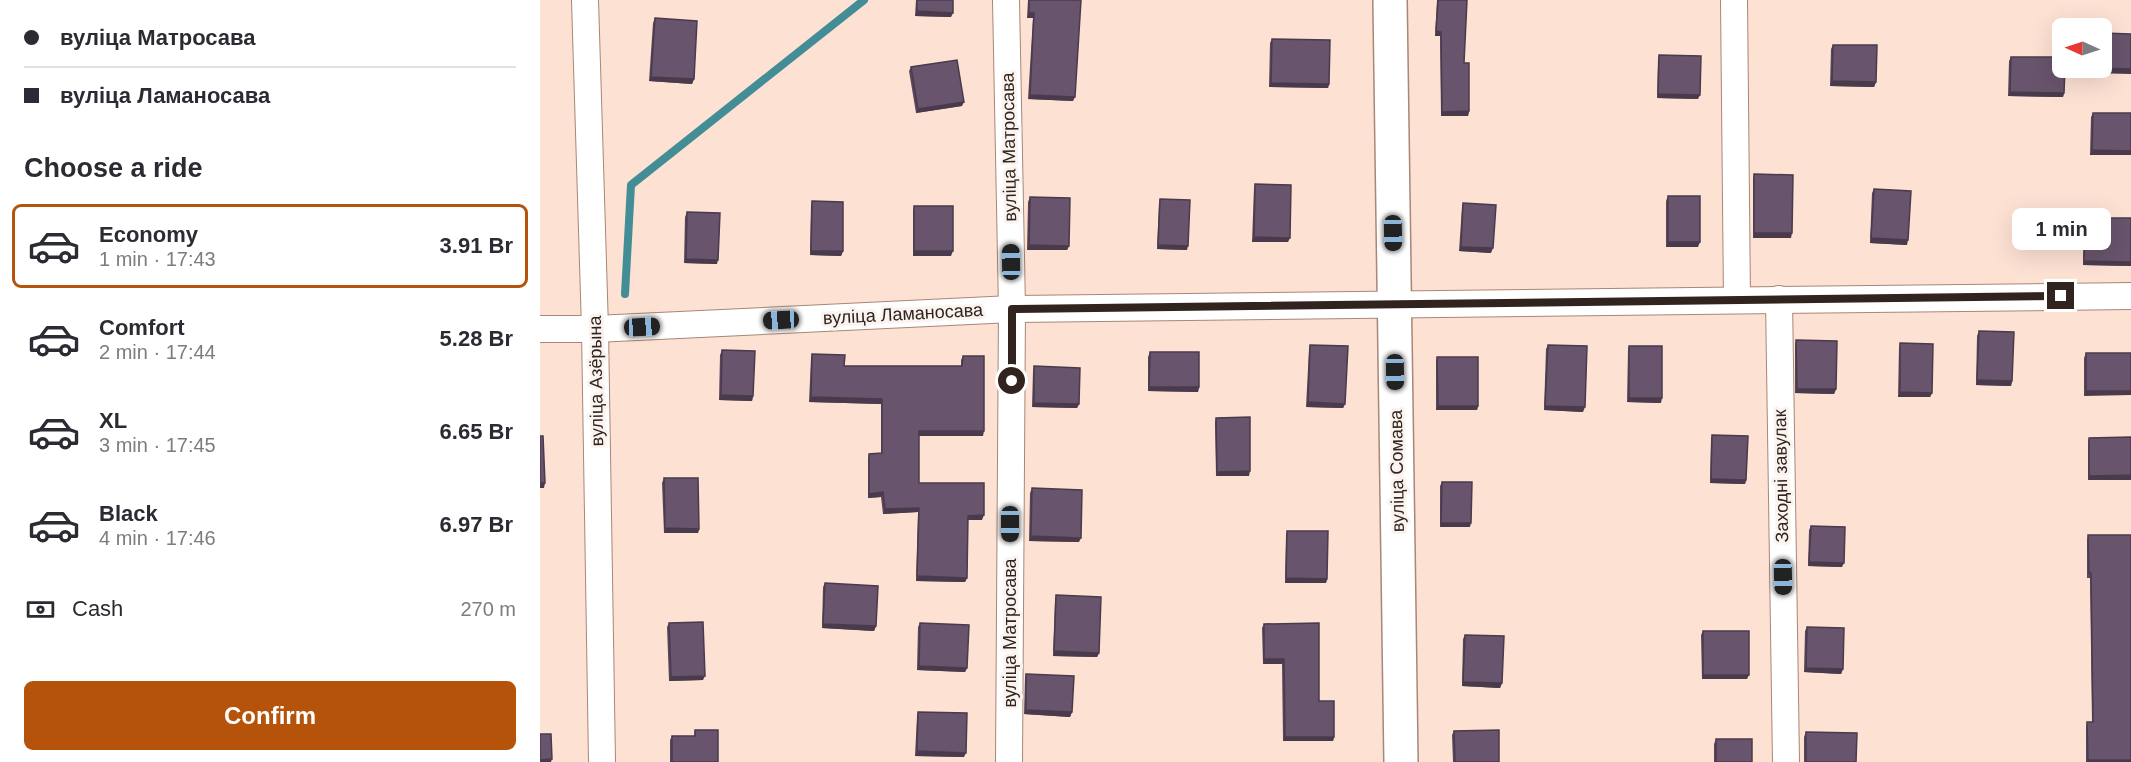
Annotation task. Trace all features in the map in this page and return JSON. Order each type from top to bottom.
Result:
[{"type":"street","name":"вуліца Азёрына","points":[[585,0],[595,329],[602,762]]},
{"type":"street","name":"вуліца Матросава","points":[[1005,0],[1012,309],[1009,762]]},
{"type":"street","name":"вуліца Сомава","points":[[1390,0],[1401,762]]},
{"type":"street","points":[[1734,0],[1737,300]]},
{"type":"street","name":"вуліца Ламаносава","points":[[540,329],[595,329],[1012,309],[2131,296]]},
{"type":"street","name":"Заходні завулак","points":[[1779,299],[1786,762]]},
{"type":"building","points":[[917,0],[953,0],[953,13],[917,11]]},
{"type":"building","points":[[1029,0],[1081,0],[1075,97],[1030,95],[1034,13],[1029,13]]},
{"type":"building","points":[[1438,0],[1467,0],[1464,63],[1469,63],[1469,111],[1442,112],[1441,32],[1436,31]]},
{"type":"building","points":[[655,18],[697,21],[694,79],[651,77]]},
{"type":"building","points":[[2112,33],[2131,34],[2131,69],[2112,69]]},
{"type":"building","points":[[1272,39],[1330,40],[1329,84],[1271,83]]},
{"type":"building","points":[[1833,45],[1877,45],[1876,82],[1832,81]]},
{"type":"building","points":[[1659,55],[1701,56],[1700,95],[1658,94]]},
{"type":"building","points":[[2011,57],[2052,57],[2052,78],[2065,78],[2064,93],[2010,92]]},
{"type":"building","points":[[957,60],[964,102],[918,109],[911,67]]},
{"type":"building","points":[[2093,113],[2131,113],[2131,151],[2092,150]]},
{"type":"building","points":[[1754,174],[1793,175],[1792,233],[1754,233]]},
{"type":"building","points":[[1255,184],[1291,185],[1290,238],[1254,237]]},
{"type":"building","points":[[1874,189],[1911,191],[1908,240],[1871,238]]},
{"type":"building","points":[[1668,196],[1700,196],[1700,242],[1668,242]]},
{"type":"building","points":[[1030,197],[1070,198],[1069,246],[1029,245]]},
{"type":"building","points":[[1160,199],[1190,200],[1188,246],[1158,245]]},
{"type":"building","points":[[812,201],[843,202],[843,251],[811,251]]},
{"type":"building","points":[[1463,203],[1496,205],[1493,248],[1461,247]]},
{"type":"building","points":[[914,206],[953,206],[953,251],[914,251]]},
{"type":"building","points":[[687,212],[720,213],[718,260],[686,259]]},
{"type":"building","points":[[2085,218],[2131,218],[2131,262],[2084,261]]},
{"type":"building","points":[[1979,331],[2014,332],[2012,381],[1977,380]]},
{"type":"building","points":[[1796,340],[1837,341],[1836,389],[1797,389]]},
{"type":"building","points":[[1900,343],[1933,344],[1932,393],[1900,392]]},
{"type":"building","points":[[1310,345],[1348,346],[1345,404],[1308,402]]},
{"type":"building","points":[[1548,345],[1587,346],[1585,407],[1545,406]]},
{"type":"building","points":[[1629,346],[1662,346],[1662,398],[1629,398]]},
{"type":"building","points":[[722,350],[755,351],[753,396],[721,395]]},
{"type":"building","points":[[1150,352],[1199,352],[1199,387],[1149,387]]},
{"type":"building","points":[[2086,353],[2131,353],[2131,391],[2086,391]]},
{"type":"building","points":[[812,354],[845,355],[844,366],[962,366],[963,356],[984,356],[984,431],[919,431],[919,483],[984,483],[984,515],[968,516],[967,578],[917,576],[919,508],[885,509],[883,492],[869,494],[869,454],[882,453],[882,399],[811,397]]},
{"type":"building","points":[[1437,357],[1478,357],[1478,406],[1438,406]]},
{"type":"building","points":[[1034,366],[1080,368],[1079,404],[1034,403]]},
{"type":"building","points":[[1250,417],[1250,471],[1217,472],[1216,418]]},
{"type":"building","points":[[1712,435],[1748,436],[1746,480],[1711,479]]},
{"type":"building","points":[[540,436],[543,436],[545,483],[540,483]]},
{"type":"building","points":[[2131,437],[2131,475],[2089,476],[2089,438]]},
{"type":"building","points":[[664,478],[698,478],[699,529],[665,528]]},
{"type":"building","points":[[1442,482],[1472,482],[1471,523],[1441,523]]},
{"type":"building","points":[[1032,488],[1082,490],[1081,538],[1031,536]]},
{"type":"building","points":[[1811,526],[1845,527],[1844,563],[1809,562]]},
{"type":"building","points":[[1287,531],[1328,531],[1327,579],[1286,578]]},
{"type":"building","points":[[2088,535],[2131,535],[2131,760],[2088,760],[2087,722],[2093,722],[2091,573],[2089,573]]},
{"type":"building","points":[[825,583],[878,586],[876,626],[823,624]]},
{"type":"building","points":[[1056,595],[1101,597],[1099,653],[1054,651]]},
{"type":"building","points":[[703,622],[705,676],[671,677],[669,623]]},
{"type":"building","points":[[920,623],[969,625],[967,668],[919,666]]},
{"type":"building","points":[[1319,623],[1319,701],[1334,701],[1334,737],[1285,737],[1284,659],[1264,659],[1264,624]]},
{"type":"building","points":[[1807,627],[1844,628],[1843,669],[1806,668]]},
{"type":"building","points":[[1703,631],[1749,631],[1749,675],[1703,675]]},
{"type":"building","points":[[1465,635],[1504,636],[1502,683],[1463,682]]},
{"type":"building","points":[[1026,674],[1074,676],[1072,712],[1026,710]]},
{"type":"building","points":[[918,712],[967,713],[966,753],[917,751]]},
{"type":"building","points":[[695,730],[718,730],[718,762],[672,762],[672,736],[695,736]]},
{"type":"building","points":[[1499,730],[1499,762],[1455,762],[1454,731]]},
{"type":"building","points":[[1806,732],[1857,733],[1856,762],[1806,762]]},
{"type":"building","points":[[540,734],[551,734],[552,759],[540,760]]},
{"type":"building","points":[[1716,739],[1752,739],[1752,762],[1716,762]]},
{"type":"waterway","points":[[625,294],[631,185],[864,0]]},
{"type":"route","points":[[1012,381],[1012,309],[2061,296]]}]
